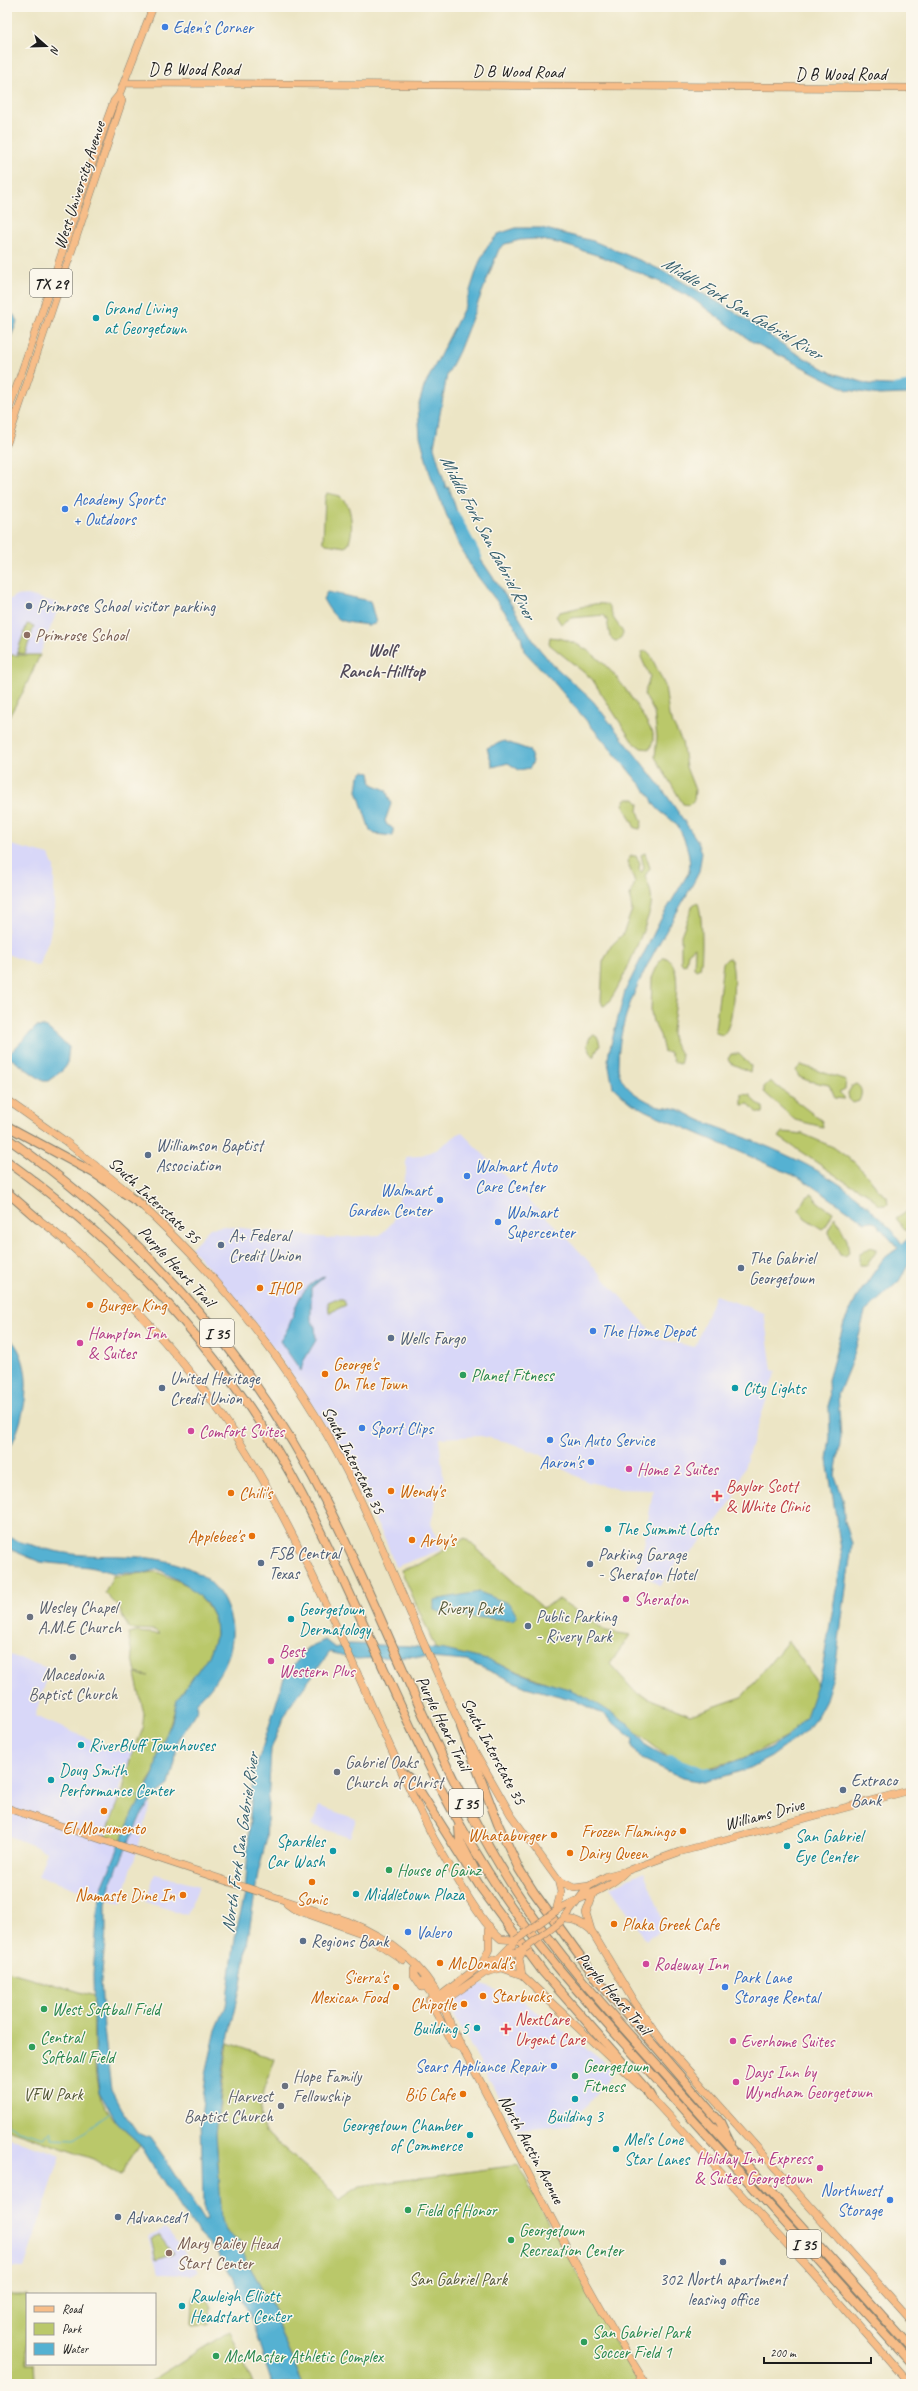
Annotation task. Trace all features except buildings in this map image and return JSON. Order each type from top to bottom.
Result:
[{"type":"highway","points":[[7,1126],[94,1173],[142,1205]]},
{"type":"highway","name":"Purple Heart Trail","points":[[7,1138],[53,1172],[110,1218],[167,1274],[208,1321],[238,1359],[283,1424],[328,1504],[422,1714],[495,1856],[515,1890],[583,1983],[911,2348]]},
{"type":"highway","name":"Purple Heart Trail","points":[[7,1161],[58,1199],[119,1252],[165,1298],[215,1359],[253,1412],[286,1465],[346,1586],[408,1721],[459,1826],[506,1899],[553,1962],[909,2361],[911,2366]]},
{"type":"highway","points":[[7,1192],[38,1219]]},
{"type":"highway","points":[[460,1724],[508,1847],[533,1891],[573,1947],[627,2016],[720,2122],[735,2153]]},
{"type":"highway","points":[[404,1774],[414,1782],[481,1888],[558,1990],[624,2063],[651,2097]]},
{"type":"highway","points":[[459,1826],[460,1841],[479,1879],[481,1888]]},
{"type":"highway","points":[[573,1947],[634,2015],[648,2023]]},
{"type":"main road","name":"West University Avenue","points":[[7,415],[107,120],[114,101],[119,95],[124,83],[153,7]]},
{"type":"main road","name":"D B Wood Road","points":[[124,83],[911,88]]},
{"type":"main road","name":"West University Avenue","points":[[7,443],[122,101],[119,95]]},
{"type":"main road","points":[[70,229],[68,254],[70,259]]},
{"type":"main road","points":[[52,308],[55,289],[53,280]]},
{"type":"main road","name":"South Interstate 35","points":[[7,1100],[85,1157],[142,1205],[211,1276],[285,1369],[315,1416],[345,1469],[460,1724],[511,1815],[558,1880]]},
{"type":"main road","points":[[7,1197],[38,1219],[108,1279],[160,1335],[205,1392],[247,1453],[272,1496],[326,1607],[434,1839],[463,1888],[489,1926],[501,1939],[516,1940]]},
{"type":"main road","name":"Williams Drive","points":[[439,2003],[482,1964],[499,1957],[524,1950],[564,1919],[574,1903],[589,1886],[607,1876],[626,1871],[657,1858],[911,1790]]},
{"type":"main road","name":"North Austin Avenue","points":[[7,1808],[161,1859],[283,1902],[347,1921],[385,1939],[418,1968],[439,2003],[592,2294],[644,2382]]},
{"type":"main road","name":"Williams Drive","points":[[439,2003],[486,1972],[516,1940],[556,1911],[593,1894],[619,1878],[626,1871]]},
{"type":"main road","points":[[558,1880],[574,1888],[589,1886]]},
{"type":"main road","points":[[556,1911],[561,1892],[558,1880]]},
{"type":"main road","points":[[593,1894],[586,1913],[591,1930],[648,2023],[679,2062],[911,2320]]},
{"type":"main road","name":"North Austin Avenue","points":[[283,1902],[294,1909],[364,1934],[389,1949],[414,1970],[439,2003]]},
{"type":"main road","points":[[564,1919],[573,1919],[582,1923],[591,1930]]},
{"type":"main road","points":[[482,1964],[489,1949],[489,1926]]},
{"type":"main road","points":[[522,1975],[519,1958],[524,1950]]},
{"type":"main road","points":[[486,1972],[502,1968],[522,1975],[651,2097],[807,2266],[910,2384]]},
{"type":"main road","points":[[414,1970],[414,1975],[453,2044],[463,2050]]},
{"type":"main road","points":[[636,2384],[644,2382]]},
{"type":"shaded area","name":"Primrose School","points":[[28,595],[60,604],[40,654],[7,655],[7,599],[13,599],[14,596]]},
{"type":"shaded area","points":[[7,844],[49,855],[54,867],[54,911],[49,940],[38,966],[7,954]]},
{"type":"shaded area","points":[[461,1132],[570,1241],[648,1327],[655,1338],[695,1347],[715,1295],[764,1313],[772,1370],[776,1371],[734,1498],[691,1554],[677,1562],[660,1586],[635,1568],[644,1546],[653,1490],[620,1489],[588,1482],[559,1467],[540,1454],[508,1442],[481,1436],[439,1438],[444,1484],[437,1496],[431,1523],[441,1550],[395,1567],[386,1541],[319,1416],[270,1344],[235,1298],[191,1248],[210,1228],[225,1226],[327,1238],[380,1235],[393,1222],[406,1174],[406,1157],[419,1156],[436,1150]]},
{"type":"shaded area","points":[[7,1654],[50,1669],[35,1716],[115,1750],[126,1750],[137,1746],[119,1790],[151,1804],[121,1904],[38,1876],[47,1851],[7,1835]]},
{"type":"shaded area","points":[[319,1806],[356,1819],[350,1838],[312,1825]]},
{"type":"shaded area","points":[[644,1872],[666,1927],[646,1940],[610,1887]]},
{"type":"shaded area","points":[[155,1874],[199,1886],[187,1915],[145,1902]]},
{"type":"shaded area","points":[[477,1982],[519,1998],[615,2070],[571,2125],[516,2129],[451,2010],[455,1998]]},
{"type":"shaded area","points":[[7,2137],[61,2155],[24,2268],[7,2268]]},
{"type":"shaded area","name":"Mary Bailey Head Start Center","points":[[166,2228],[198,2271],[191,2275],[158,2274],[148,2236]]},
{"type":"green space","points":[[327,493],[340,496],[348,506],[352,527],[349,543],[346,547],[326,544],[323,541],[325,498]]},
{"type":"green space","points":[[594,604],[605,604],[610,608],[613,618],[623,633],[620,640],[615,641],[610,637],[607,620],[604,615],[571,618],[561,624],[556,616],[560,612]]},
{"type":"green space","points":[[27,624],[34,626],[25,654],[17,653]]},
{"type":"green space","points":[[550,637],[568,641],[584,648],[612,672],[634,702],[653,733],[653,741],[650,749],[641,748],[632,741],[592,679],[549,644]]},
{"type":"green space","points":[[647,651],[650,654],[665,686],[669,716],[682,742],[686,767],[695,790],[694,800],[689,805],[683,804],[655,757],[657,737],[654,712],[644,694],[650,677],[641,657],[642,652]]},
{"type":"green space","points":[[7,655],[40,655],[23,692],[7,720]]},
{"type":"green space","points":[[627,799],[635,799],[639,804],[638,811],[642,822],[640,829],[635,828],[623,804]]},
{"type":"green space","points":[[645,853],[650,868],[645,876],[651,898],[649,914],[638,944],[615,992],[603,1006],[601,1001],[603,962],[611,946],[623,934],[632,910],[630,896],[635,882],[627,861],[631,856],[636,856],[640,864],[639,870],[642,872],[644,867],[641,855]]},
{"type":"green space","points":[[697,902],[700,914],[702,945],[700,968],[696,970],[694,968],[695,947],[688,953],[686,964],[683,965],[681,962],[681,935],[693,905]]},
{"type":"green space","points":[[664,957],[671,961],[675,969],[677,991],[672,1035],[682,1057],[680,1064],[674,1062],[670,1053],[664,1052],[660,1035],[653,1022],[651,1012],[652,978],[659,962]]},
{"type":"green space","points":[[728,958],[731,960],[733,966],[734,988],[729,1024],[726,1031],[722,1035],[716,1033],[715,1029],[723,963]]},
{"type":"green space","points":[[594,1035],[598,1038],[600,1045],[593,1057],[587,1045],[590,1037]]},
{"type":"green space","points":[[731,1054],[739,1054],[751,1066],[750,1072],[730,1063],[728,1059]]},
{"type":"green space","points":[[801,1065],[846,1080],[845,1089],[839,1092],[844,1099],[835,1098],[829,1085],[809,1081],[799,1077],[796,1070]]},
{"type":"green space","points":[[770,1081],[822,1121],[823,1127],[795,1120],[764,1092],[764,1087]]},
{"type":"green space","points":[[856,1084],[861,1090],[861,1094],[859,1101],[853,1103],[849,1099],[848,1093],[852,1086]]},
{"type":"green space","points":[[742,1094],[750,1095],[754,1101],[762,1106],[763,1113],[757,1113],[749,1104],[742,1105]]},
{"type":"green space","points":[[783,1132],[803,1134],[833,1147],[854,1162],[870,1178],[877,1189],[887,1197],[888,1204],[878,1204],[867,1193],[844,1181],[779,1137]]},
{"type":"green space","points":[[812,1194],[819,1203],[833,1212],[826,1226],[822,1229],[805,1218],[799,1210],[805,1198]]},
{"type":"green space","points":[[911,1208],[911,1228],[906,1231],[896,1218]]},
{"type":"green space","points":[[835,1216],[847,1240],[849,1253],[845,1256],[840,1255],[828,1231]]},
{"type":"green space","points":[[871,1247],[876,1249],[876,1252],[867,1265],[859,1265],[859,1255]]},
{"type":"green space","points":[[335,1299],[343,1299],[346,1305],[329,1313],[328,1302]]},
{"type":"green space","name":"Rivery Park","points":[[465,1538],[543,1608],[559,1599],[606,1631],[630,1635],[610,1664],[636,1693],[690,1715],[742,1697],[788,1641],[818,1683],[810,1713],[787,1737],[741,1759],[701,1770],[664,1754],[613,1714],[545,1682],[491,1661],[436,1649],[401,1570],[418,1565]]},
{"type":"green space","points":[[157,1572],[187,1585],[197,1593],[210,1610],[215,1620],[216,1635],[208,1656],[178,1700],[154,1773],[148,1782],[125,1843],[105,1837],[123,1790],[130,1759],[142,1731],[144,1714],[135,1674],[149,1676],[136,1673],[128,1634],[138,1632],[160,1634],[154,1630],[129,1629],[118,1606],[105,1593],[113,1576]]},
{"type":"green space","name":"VFW Park","points":[[7,1971],[94,1996],[94,2056],[99,2092],[105,2107],[115,2121],[140,2144],[120,2175],[93,2159],[7,2129]]},
{"type":"green space","name":"San Gabriel Park","points":[[228,2043],[275,2059],[261,2105],[262,2123],[265,2132],[324,2183],[339,2200],[360,2186],[518,2165],[639,2384],[303,2384],[280,2331],[275,2311],[242,2253],[239,2241],[226,2231],[221,2220],[216,2134]]},
{"type":"green space","points":[[159,2235],[173,2254],[156,2260],[151,2238]]},
{"type":"green space","points":[[7,2295],[26,2295],[26,2365],[35,2365],[36,2378],[26,2384],[7,2384]]},
{"type":"green space","points":[[193,2296],[204,2296],[211,2308],[209,2324],[192,2325]]},
{"type":"green space","name":"McMaster Athletic Complex","points":[[230,2331],[253,2384],[146,2384],[150,2381]]},
{"type":"water","points":[[516,228],[541,228],[593,241],[644,262],[671,275],[736,313],[797,354],[832,373],[869,384],[911,386],[911,394],[879,395],[848,390],[751,341],[690,297],[660,282],[603,257],[558,243],[535,239],[520,240],[505,244],[499,249],[459,351],[447,375],[434,447],[446,488],[449,487],[461,525],[471,545],[511,604],[536,645],[552,664],[593,701],[663,790],[697,840],[702,852],[699,872],[647,965],[626,1015],[620,1041],[618,1066],[621,1078],[633,1092],[651,1103],[680,1110],[704,1122],[771,1148],[794,1158],[836,1182],[856,1196],[874,1212],[872,1214],[874,1213],[892,1230],[902,1244],[911,1236],[911,1260],[899,1281],[865,1312],[854,1355],[838,1395],[841,1437],[835,1476],[843,1499],[844,1518],[852,1544],[835,1670],[825,1702],[817,1717],[804,1733],[771,1757],[748,1769],[703,1782],[683,1778],[640,1758],[632,1746],[633,1739],[604,1715],[574,1700],[526,1687],[467,1661],[407,1656],[356,1659],[330,1652],[287,1710],[271,1749],[266,1841],[258,1873],[241,1985],[226,2048],[216,2134],[222,2220],[226,2231],[239,2241],[242,2253],[275,2311],[280,2331],[303,2384],[272,2384],[249,2313],[232,2276],[215,2249],[199,2234],[166,2187],[140,2144],[118,2124],[99,2092],[95,2058],[93,1975],[99,1895],[130,1820],[154,1773],[159,1750],[172,1721],[177,1700],[208,1656],[216,1635],[215,1620],[207,1604],[187,1585],[158,1569],[144,1573],[114,1573],[89,1567],[40,1562],[7,1548],[7,1535],[22,1543],[64,1553],[142,1557],[181,1565],[198,1573],[213,1585],[224,1601],[229,1613],[232,1624],[232,1635],[228,1657],[217,1678],[196,1704],[197,1710],[177,1741],[175,1762],[169,1785],[156,1795],[142,1813],[111,1882],[106,1904],[106,1933],[101,1981],[104,2029],[111,2090],[121,2109],[138,2133],[150,2138],[204,2221],[207,2220],[203,2205],[201,2117],[206,2074],[216,2030],[226,2006],[236,1931],[245,1895],[252,1786],[256,1768],[284,1678],[307,1648],[325,1640],[335,1648],[348,1644],[409,1646],[445,1650],[491,1661],[537,1680],[569,1689],[588,1698],[629,1724],[647,1746],[691,1770],[718,1767],[770,1748],[787,1737],[806,1717],[822,1670],[842,1556],[827,1460],[830,1437],[828,1380],[844,1323],[857,1297],[883,1259],[898,1248],[876,1223],[868,1221],[866,1223],[802,1179],[646,1111],[628,1101],[613,1087],[608,1062],[609,1052],[625,991],[661,919],[689,872],[690,861],[685,842],[678,827],[671,819],[656,807],[651,797],[552,680],[524,651],[521,637],[512,621],[475,573],[459,546],[430,474],[420,436],[418,407],[424,387],[465,306],[479,263],[487,247],[498,234]]},
{"type":"water","points":[[7,312],[14,315],[17,322],[7,346]]},
{"type":"water","points":[[327,592],[370,601],[376,623],[365,625],[347,622],[338,618],[330,611],[323,599]]},
{"type":"water","points":[[504,741],[529,750],[533,761],[530,768],[519,770],[508,763],[493,767],[487,748]]},
{"type":"water","points":[[364,771],[370,773],[372,784],[386,790],[391,804],[385,821],[387,825],[393,828],[393,836],[375,834],[370,830],[357,791],[359,776]]},
{"type":"water","points":[[36,1027],[46,1027],[69,1047],[67,1065],[63,1070],[48,1081],[43,1081],[9,1057],[10,1053]]},
{"type":"water","points":[[325,1276],[311,1288],[311,1319],[315,1327],[316,1340],[303,1362],[301,1371],[280,1341],[291,1322],[300,1297],[313,1283]]},
{"type":"water","points":[[7,1335],[17,1347],[23,1362],[26,1377],[26,1393],[19,1426],[7,1454],[7,1405],[11,1381]]},
{"type":"water","points":[[479,1592],[510,1604],[517,1616],[513,1620],[484,1618],[451,1615],[434,1610],[434,1600]]},
{"type":"waterway","name":"Middle Fork San Gabriel River","points":[[895,387],[911,384]]},
{"type":"waterway","name":"Middle Fork San Gabriel River","points":[[456,514],[479,557]]},
{"type":"waterway","name":"North Fork San Gabriel River","points":[[670,1758],[704,1771],[708,1770]]},
{"type":"waterway","points":[[134,1795],[142,1798]]},
{"type":"waterway","points":[[7,2124],[19,2131],[44,2138],[52,2132],[52,2138],[75,2139],[110,2113]]},
{"type":"place","name":"Eden's Corner","points":[[165,27]]},
{"type":"place","name":"Grand Living at Georgetown","points":[[96,318]]},
{"type":"place","name":"Academy Sports + Outdoors","points":[[65,509]]},
{"type":"place","name":"Primrose School visitor parking","points":[[29,606]]},
{"type":"place","name":"Primrose School","points":[[27,635]]},
{"type":"place","name":"Williamson Baptist Association","points":[[148,1155]]},
{"type":"place","name":"Walmart Auto Care Center","points":[[467,1176]]},
{"type":"place","name":"Walmart Garden Center","points":[[440,1200]]},
{"type":"place","name":"Walmart Supercenter","points":[[498,1222]]},
{"type":"place","name":"A+ Federal Credit Union","points":[[221,1245]]},
{"type":"place","name":"The Gabriel Georgetown","points":[[741,1268]]},
{"type":"place","name":"IHOP","points":[[260,1288]]},
{"type":"place","name":"Burger King","points":[[90,1305]]},
{"type":"place","name":"The Home Depot","points":[[593,1331]]},
{"type":"place","name":"Wells Fargo","points":[[391,1338]]},
{"type":"place","name":"Hampton Inn & Suites","points":[[80,1343]]},
{"type":"place","name":"George's On The Town","points":[[325,1374]]},
{"type":"place","name":"Planet Fitness","points":[[463,1375]]},
{"type":"place","name":"United Heritage Credit Union","points":[[162,1388]]},
{"type":"place","name":"City Lights","points":[[735,1388]]},
{"type":"place","name":"Sport Clips","points":[[362,1428]]},
{"type":"place","name":"Comfort Suites","points":[[191,1431]]},
{"type":"place","name":"Sun Auto Service","points":[[550,1440]]},
{"type":"place","name":"Aaron's","points":[[591,1462]]},
{"type":"place","name":"Home 2 Suites","points":[[629,1469]]},
{"type":"place","name":"Wendy's","points":[[391,1491]]},
{"type":"place","name":"Chili's","points":[[231,1493]]},
{"type":"place","name":"Baylor Scott & White Clinic","points":[[717,1496]]},
{"type":"place","name":"The Summit Lofts","points":[[608,1529]]},
{"type":"place","name":"Applebee's","points":[[252,1536]]},
{"type":"place","name":"Arby's","points":[[412,1540]]},
{"type":"place","name":"FSB Central Texas","points":[[261,1563]]},
{"type":"place","name":"Parking Garage - Sheraton Hotel","points":[[590,1564]]},
{"type":"place","name":"Sheraton","points":[[626,1599]]},
{"type":"place","name":"Wesley Chapel A.M.E Church","points":[[30,1617]]},
{"type":"place","name":"Georgetown Dermatology","points":[[291,1619]]},
{"type":"place","name":"Public Parking - Rivery Park","points":[[528,1626]]},
{"type":"place","name":"Macedonia Baptist Church","points":[[73,1657]]},
{"type":"place","name":"Best Western Plus","points":[[271,1661]]},
{"type":"place","name":"RiverBluff Townhouses","points":[[81,1745]]},
{"type":"place","name":"Gabriel Oaks Church of Christ","points":[[337,1772]]},
{"type":"place","name":"Doug Smith Performance Center","points":[[51,1780]]},
{"type":"place","name":"Extraco Bank","points":[[843,1790]]},
{"type":"place","name":"El Monumento","points":[[104,1811]]},
{"type":"place","name":"Frozen Flamingo","points":[[683,1831]]},
{"type":"place","name":"Whataburger","points":[[554,1835]]},
{"type":"place","name":"San Gabriel Eye Center","points":[[787,1846]]},
{"type":"place","name":"Sparkles Car Wash","points":[[333,1851]]},
{"type":"place","name":"Dairy Queen","points":[[570,1853]]},
{"type":"place","name":"House of Gainz","points":[[389,1870]]},
{"type":"place","name":"Sonic","points":[[312,1882]]},
{"type":"place","name":"Middletown Plaza","points":[[356,1894]]},
{"type":"place","name":"Namaste Dine In","points":[[183,1895]]},
{"type":"place","name":"Plaka Greek Cafe","points":[[614,1924]]},
{"type":"place","name":"Valero","points":[[408,1932]]},
{"type":"place","name":"Regions Bank","points":[[303,1941]]},
{"type":"place","name":"McDonald's","points":[[440,1963]]},
{"type":"place","name":"Rodeway Inn","points":[[646,1964]]},
{"type":"place","name":"Sierra's Mexican Food","points":[[396,1987]]},
{"type":"place","name":"Park Lane Storage Rental","points":[[725,1987]]},
{"type":"place","name":"Starbucks","points":[[483,1996]]},
{"type":"place","name":"Chipotle","points":[[464,2004]]},
{"type":"place","name":"West Softball Field","points":[[44,2009]]},
{"type":"place","name":"Building 5","points":[[477,2028]]},
{"type":"place","name":"NextCare Urgent Care","points":[[506,2029]]},
{"type":"place","name":"Everhome Suites","points":[[733,2041]]},
{"type":"place","name":"Central Softball Field","points":[[32,2047]]},
{"type":"place","name":"Sears Appliance Repair","points":[[554,2066]]},
{"type":"place","name":"Georgetown Fitness","points":[[575,2076]]},
{"type":"place","name":"Days Inn by Wyndham Georgetown","points":[[736,2082]]},
{"type":"place","name":"Hope Family Fellowship","points":[[285,2086]]},
{"type":"place","name":"BiG Cafe","points":[[463,2094]]},
{"type":"place","name":"Building 3","points":[[575,2099]]},
{"type":"place","name":"Harvest Baptist Church","points":[[281,2106]]},
{"type":"place","name":"Georgetown Chamber of Commerce","points":[[470,2135]]},
{"type":"place","name":"Mel's Lone Star Lanes","points":[[616,2149]]},
{"type":"place","name":"Holiday Inn Express & Suites Georgetown","points":[[820,2168]]},
{"type":"place","name":"Northwest Storage","points":[[890,2200]]},
{"type":"place","name":"Field of Honor","points":[[408,2210]]},
{"type":"place","name":"Advanced1","points":[[118,2217]]},
{"type":"place","name":"Georgetown Recreation Center","points":[[511,2240]]},
{"type":"place","name":"Mary Bailey Head Start Center","points":[[169,2253]]},
{"type":"place","name":"302 North apartment leasing office","points":[[723,2262]]},
{"type":"place","name":"Rawleigh Elliott Headstart Center","points":[[182,2306]]},
{"type":"place","name":"San Gabriel Park Soccer Field 1","points":[[584,2342]]},
{"type":"place","name":"McMaster Athletic Complex","points":[[216,2356]]},
{"type":"district","name":"Wolf Ranch-Hilltop","points":[[382,660]]}]
